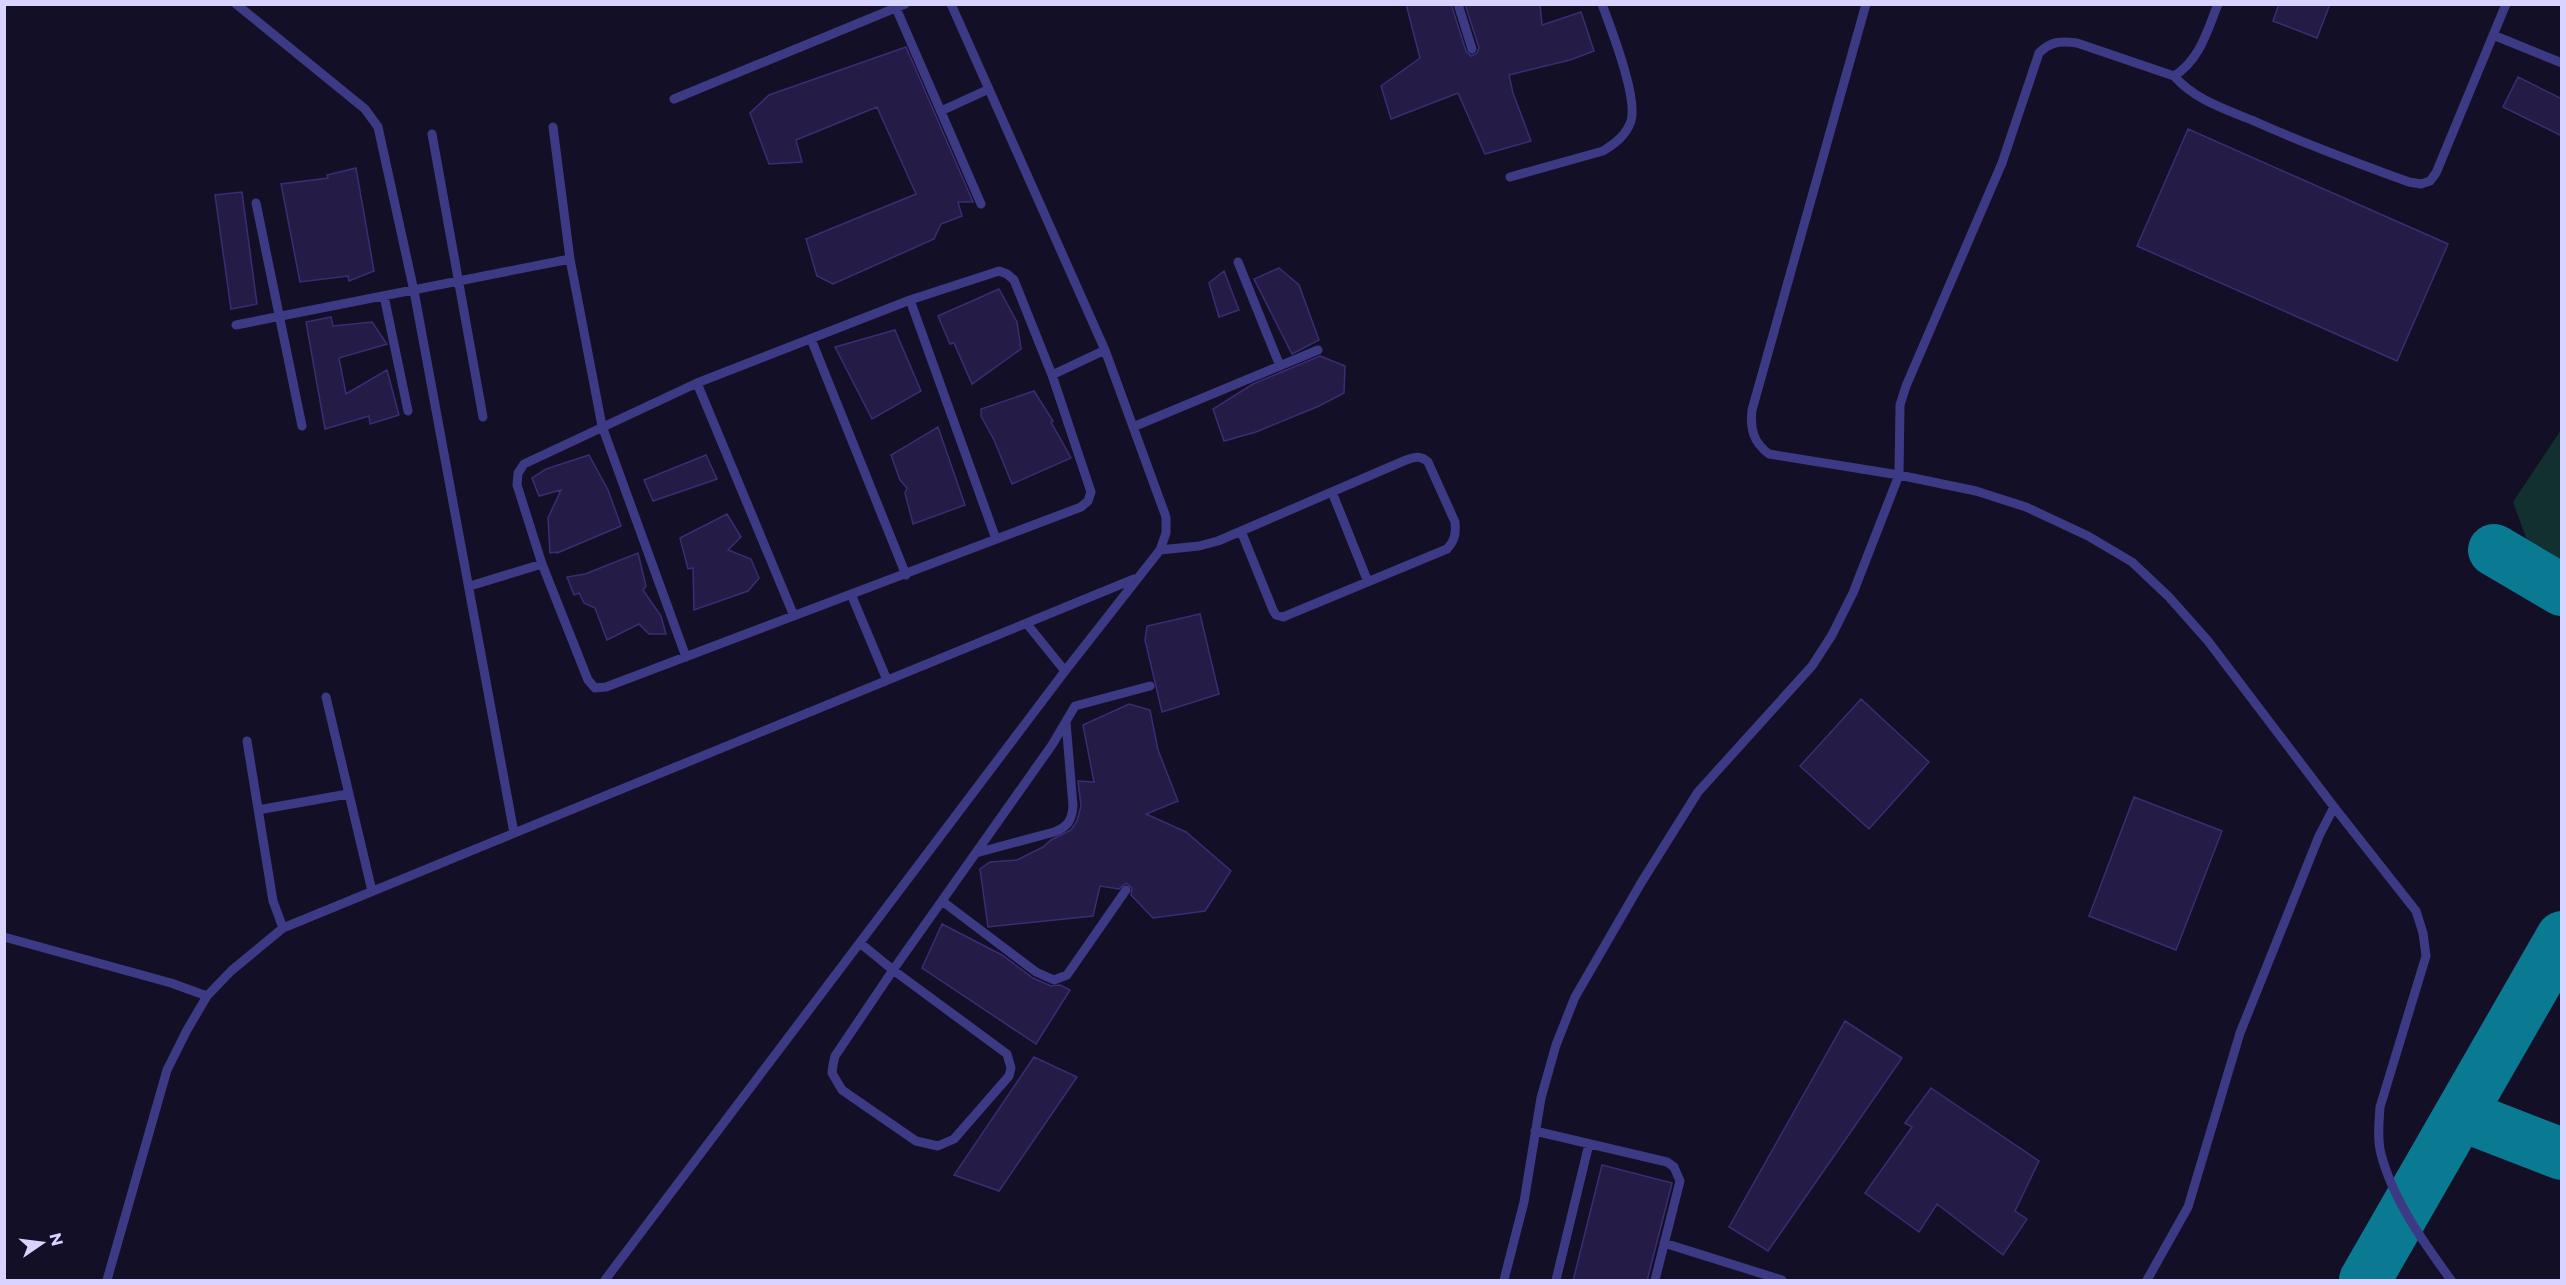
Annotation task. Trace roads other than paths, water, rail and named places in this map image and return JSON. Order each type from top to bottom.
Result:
[{"type":"lane","points":[[236,4],[366,109],[378,127],[414,291],[514,833]]},
{"type":"lane","points":[[605,1281],[1065,671],[1160,550],[1166,533],[1166,517],[1105,350],[951,4]]},
{"type":"lane","points":[[1458,4],[1472,49]]},
{"type":"lane","points":[[1510,177],[1604,151],[1616,143],[1626,131],[1631,119],[1632,100],[1602,4]]},
{"type":"lane","points":[[1866,4],[1752,410],[1750,424],[1753,436],[1760,447],[1769,454],[1899,475],[1976,491],[2026,507],[2088,536],[2132,562],[2169,597],[2208,641],[2416,911],[2423,933],[2426,956],[2380,1107],[2378,1126],[2381,1153],[2394,1187],[2425,1245],[2451,1281]]},
{"type":"lane","points":[[2174,76],[2183,70],[2199,50],[2218,4]]},
{"type":"lane","points":[[1504,1281],[1524,1202],[1541,1098],[1556,1045],[1575,997],[1641,883],[1698,792],[1812,666],[1832,635],[1853,593],[1899,475],[1900,405],[1906,386],[1999,172],[2039,54],[2048,44],[2062,41],[2077,43],[2174,76],[2184,88],[2202,99],[2304,143],[2409,182],[2421,184],[2430,182],[2436,173],[2506,4]]},
{"type":"lane","points":[[674,99],[901,6],[941,111],[981,204]]},
{"type":"lane","points":[[2493,35],[2562,63]]},
{"type":"lane","points":[[941,111],[989,89]]},
{"type":"lane","points":[[553,127],[570,259],[602,426],[686,657]]},
{"type":"lane","points":[[432,134],[483,417]]},
{"type":"lane","points":[[256,203],[302,426]]},
{"type":"lane","points":[[236,325],[570,259]]},
{"type":"lane","points":[[1238,262],[1280,366]]},
{"type":"lane","points":[[999,272],[1007,274],[1014,280],[1052,375],[1091,492],[1088,501],[1081,507],[606,687],[595,688],[588,680],[542,564],[517,485],[518,473],[524,464],[602,426],[697,383],[910,300],[999,272]]},
{"type":"lane","points":[[384,296],[408,411]]},
{"type":"lane","points":[[910,300],[996,539]]},
{"type":"lane","points":[[811,339],[906,575]]},
{"type":"lane","points":[[1052,375],[1105,350]]},
{"type":"lane","points":[[1133,427],[1318,350]]},
{"type":"lane","points":[[697,383],[794,616]]},
{"type":"lane","points":[[1160,550],[1199,546],[1241,531],[1406,460],[1423,457],[1428,462],[1455,522],[1454,541],[1447,549],[1290,616],[1276,615],[1241,531]]},
{"type":"lane","points":[[1332,492],[1368,582]]},
{"type":"lane","points":[[470,586],[542,564]]},
{"type":"lane","points":[[107,1281],[167,1070],[207,996],[231,971],[283,928],[1137,578]]},
{"type":"lane","points":[[851,594],[887,680]]},
{"type":"lane","points":[[1027,624],[1065,671]]},
{"type":"lane","points":[[860,943],[893,970],[1007,1054],[1011,1061],[1009,1076],[954,1139],[946,1144],[938,1146],[916,1141],[842,1090],[832,1073],[835,1056],[893,970],[1052,745],[1075,706],[1150,686]]},
{"type":"lane","points":[[326,697],[372,891]]},
{"type":"lane","points":[[976,853],[1054,832],[1069,823],[1073,806],[1066,720]]},
{"type":"lane","points":[[248,741],[273,901],[283,928]]},
{"type":"lane","points":[[258,810],[348,794]]},
{"type":"lane","points":[[2147,1281],[2188,1207],[2240,1033],[2319,836],[2334,807]]},
{"type":"lane","points":[[942,901],[1036,972],[1054,980],[1067,975],[1126,890]]},
{"type":"lane","points":[[4,937],[171,983],[207,996]]},
{"type":"lane","points":[[1535,1131],[1667,1162],[1674,1167],[1680,1181],[1655,1281]]},
{"type":"lane","points":[[1556,1281],[1589,1144]]},
{"type":"lane","points":[[1664,1243],[1782,1281]]}]
